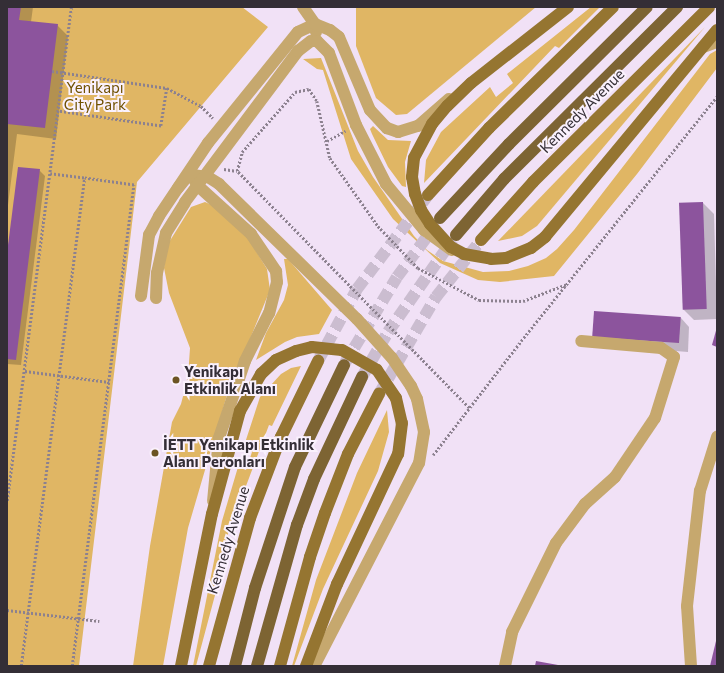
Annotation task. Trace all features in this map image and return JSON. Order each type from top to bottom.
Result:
[{"type":"highway","points":[[440,218],[509,144],[647,7]]},
{"type":"highway","points":[[456,235],[504,179],[677,7]]},
{"type":"highway","points":[[235,666],[255,588],[295,467],[344,365]]},
{"type":"highway","points":[[257,666],[297,525],[314,479],[362,377]]},
{"type":"main road","points":[[568,7],[471,83],[447,106],[425,135],[414,158],[412,177],[415,194],[430,224],[452,246],[464,254],[491,259],[506,258],[531,248],[545,237],[717,30]]},
{"type":"main road","points":[[428,195],[489,128],[613,7]]},
{"type":"main road","name":"Kennedy Avenue","points":[[481,240],[533,182],[709,7]]},
{"type":"main road","points":[[181,666],[212,514],[240,411],[260,374],[276,360],[296,350],[312,347],[342,350],[365,361],[384,378],[400,408],[401,437],[398,454],[336,584],[306,666]]},
{"type":"main road","name":"Kennedy Avenue","points":[[209,666],[250,518],[280,437],[318,361]]},
{"type":"main road","points":[[280,666],[310,557],[325,513],[348,454],[379,394]]},
{"type":"street","points":[[304,7],[315,24],[317,41],[329,53],[335,65],[356,125],[379,173],[410,215],[434,239],[464,254]]},
{"type":"street","points":[[141,296],[149,235],[208,143],[298,32],[315,24],[330,30],[339,37],[373,116],[387,128],[398,132],[418,126],[471,83]]},
{"type":"street","points":[[156,298],[157,273],[166,233],[198,179],[220,153],[298,51],[311,41],[317,41]]},
{"type":"street","points":[[703,46],[717,42]]},
{"type":"street","points":[[208,143],[198,179],[208,195],[251,234],[276,271],[277,282],[269,313],[245,361],[219,438],[212,514]]},
{"type":"street","points":[[220,153],[216,168],[220,184],[357,319],[392,358],[411,386],[422,418],[424,444],[419,463],[314,666]]},
{"type":"street","points":[[178,188],[187,177],[220,184]]},
{"type":"street","points":[[185,202],[196,196],[208,195]]},
{"type":"street","points":[[505,666],[512,632],[556,543],[585,504],[615,477],[655,418],[674,357],[660,348],[581,341]]},
{"type":"street","points":[[691,666],[687,606],[699,498],[717,437]]},
{"type":"path","points":[[7,501],[71,7]]},
{"type":"path","points":[[52,71],[166,88],[201,106],[221,126]]},
{"type":"path","points":[[58,111],[161,126],[166,88]]},
{"type":"path","points":[[469,408],[237,171],[242,152],[295,92],[309,89],[317,101],[330,158],[378,226],[418,268],[479,300],[523,301],[566,284]]},
{"type":"path","points":[[429,462],[469,408],[566,284],[717,96]]},
{"type":"path","points":[[326,141],[356,125]]},
{"type":"path","points":[[50,174],[134,185],[72,666]]},
{"type":"path","points":[[21,666],[84,178]]},
{"type":"path","points":[[25,371],[109,382]]},
{"type":"path","points":[[7,610],[99,621]]},
{"type":"green space","name":"Yenikapı City Park","points":[[7,7],[242,7],[268,27],[137,182],[79,666],[7,666]]},
{"type":"green space","points":[[356,7],[536,7],[407,114],[396,115],[376,98],[356,46]]},
{"type":"green space","points":[[591,7],[600,7],[559,48],[555,46],[424,183],[426,160],[441,132],[490,87],[496,97],[513,83],[507,74]]},
{"type":"green space","points":[[705,27],[537,226],[522,236],[498,241]]},
{"type":"green space","points":[[717,50],[717,68],[637,174],[554,276],[500,282],[478,280],[440,263],[393,219],[351,159],[323,70],[317,69],[303,59],[321,58],[358,151],[373,177],[414,236],[427,250],[443,261],[483,272],[509,271],[528,266],[546,258],[557,249],[574,230],[710,54]]},
{"type":"green space","points":[[373,126],[388,140],[411,141],[405,162],[406,187],[402,186],[388,167],[370,129]]},
{"type":"green space","points":[[205,202],[214,206],[248,238],[267,269],[270,290],[227,395],[188,528],[163,666],[133,666],[150,546],[172,422],[181,404],[188,377],[190,348],[169,293],[164,268],[166,247],[191,207]]},
{"type":"green space","points":[[284,259],[288,259],[332,310],[319,334],[297,337],[285,342],[256,360],[266,333],[284,300],[288,285]]},
{"type":"green space","points":[[301,366],[272,426],[269,425],[226,539],[229,543],[196,666],[193,666],[222,521],[238,467],[246,470],[252,452],[243,449],[260,397],[281,374],[291,368]]},
{"type":"green space","points":[[387,410],[389,432],[378,471],[323,589],[294,666],[292,666],[316,580],[357,473]]},
{"type":"building","points":[[7,7],[21,7],[19,20],[58,24],[45,128],[7,124]]},
{"type":"building","points":[[18,167],[40,169],[16,360],[7,359],[7,253]]},
{"type":"building","points":[[703,202],[707,309],[683,310],[679,203]]},
{"type":"building","points":[[594,311],[681,317],[679,343],[592,337]]},
{"type":"building","points":[[717,327],[717,347],[712,345]]},
{"type":"building","points":[[716,641],[717,666],[710,666]]},
{"type":"building","points":[[536,661],[558,665],[558,666],[535,666]]},
{"type":"tunnel","points":[[318,361],[357,289],[428,195]]},
{"type":"tunnel","points":[[345,363],[397,277],[435,226]]},
{"type":"tunnel","points":[[362,377],[388,332],[453,239]]},
{"type":"tunnel","points":[[379,394],[436,297],[481,240]]},
{"type":"place","name":"Yenikapı Etkinlik Alanı","points":[[176,380]]},
{"type":"place","name":"İETT Yenikapı Etkinlik Alanı Peronları","points":[[155,453]]}]
